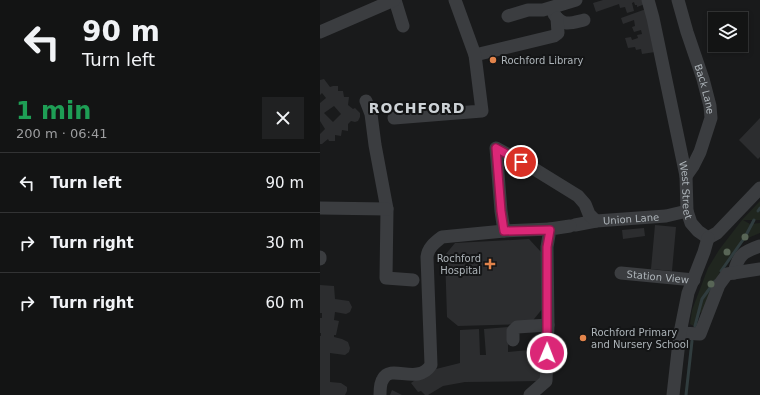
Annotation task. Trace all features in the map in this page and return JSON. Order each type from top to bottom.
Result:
[{"type":"street","points":[[394,118],[482,110],[475,55],[455,0]]},
{"type":"street","points":[[508,16],[525,5],[538,10],[551,9],[576,0]]},
{"type":"street","name":"West Street","points":[[648,0],[686,176],[687,211],[691,223],[698,231],[708,238]]},
{"type":"street","name":"Back Lane","points":[[678,0],[714,116],[700,152],[686,176]]},
{"type":"street","points":[[320,32],[391,1],[403,26]]},
{"type":"street","points":[[475,55],[554,36],[558,33],[551,9]]},
{"type":"street","points":[[551,9],[563,23],[584,20]]},
{"type":"street","points":[[366,101],[371,114],[375,145],[387,209],[386,278],[413,280]]},
{"type":"street","name":"Union Lane","points":[[504,231],[496,148],[555,181],[578,196],[585,204],[589,214],[596,221],[666,216],[687,211]]},
{"type":"street","points":[[673,395],[680,333],[688,293],[708,238],[717,232],[760,188]]},
{"type":"street","points":[[320,208],[387,209]]},
{"type":"street","points":[[380,395],[383,379],[387,375],[392,373],[421,374],[426,372],[431,365],[427,257],[428,251],[435,242],[442,237],[504,231],[550,230],[596,221]]},
{"type":"street","points":[[530,395],[546,381],[548,324],[547,247],[550,230]]},
{"type":"street","points":[[734,273],[737,262],[740,258],[744,254],[760,246]]},
{"type":"street","points":[[680,333],[700,334],[718,285],[727,274],[760,269]]},
{"type":"street","name":"Station View","points":[[621,273],[694,280]]},
{"type":"street","points":[[513,340],[513,331],[517,327],[548,324]]},
{"type":"shaded area","points":[[760,201],[760,220],[743,220],[750,224],[760,223],[760,233],[748,238],[735,249],[716,279],[696,324],[694,326],[690,324],[692,310],[708,268],[719,250],[742,220]]},
{"type":"building","points":[[603,0],[644,0],[645,4],[637,7],[634,2],[632,3],[634,11],[627,13],[625,7],[620,8],[619,4],[596,12],[593,3]]},
{"type":"building","points":[[646,9],[655,52],[642,54],[641,49],[636,50],[635,47],[628,48],[625,38],[631,37],[632,40],[638,38],[637,35],[642,34],[641,30],[634,32],[632,27],[635,26],[634,20],[623,24],[621,18]]},
{"type":"building","points":[[324,79],[330,87],[338,86],[338,91],[343,91],[344,97],[349,97],[348,105],[353,109],[355,108],[360,113],[358,121],[351,121],[348,124],[348,131],[342,130],[341,136],[335,135],[335,141],[329,141],[328,139],[322,144],[320,144],[320,134],[325,129],[320,121],[320,103],[326,98],[322,93],[320,95],[320,80]],"holes":[[[334,106],[341,114],[333,122],[324,113]]]},
{"type":"building","points":[[760,118],[760,157],[758,159],[739,140]]},
{"type":"building","points":[[655,225],[676,227],[672,271],[651,269]]},
{"type":"building","points":[[644,228],[645,236],[623,239],[622,230]]},
{"type":"building","points":[[529,239],[541,252],[543,308],[530,324],[458,326],[447,317],[445,255],[455,243]]},
{"type":"building","points":[[320,285],[334,286],[335,299],[349,301],[352,307],[350,312],[346,314],[335,312],[334,320],[339,321],[336,335],[334,335],[334,337],[348,342],[350,348],[349,352],[345,355],[330,353],[330,382],[341,383],[347,387],[345,395],[320,395],[320,318],[322,318],[322,313],[320,313]]},
{"type":"building","points":[[508,327],[508,352],[539,349],[540,381],[465,382],[443,386],[428,395],[425,395],[421,391],[418,392],[411,383],[428,371],[460,363],[460,330],[479,329],[480,355],[486,355],[484,329]]},
{"type":"building","points":[[392,390],[402,395],[390,395]]},
{"type":"waterway","points":[[721,271],[745,237],[754,220]]},
{"type":"waterway","points":[[695,326],[702,299],[715,281]]},
{"type":"waterway","points":[[686,395],[692,341]]},
{"type":"place","name":"Rochford Library","points":[[493,60]]},
{"type":"place","name":"Rochford Hospital","points":[[490,264]]},
{"type":"place","name":"Rochford Primary and Nursery School","points":[[583,338]]},
{"type":"district","name":"ROCHFORD","points":[[417,108]]},
{"type":"route","points":[[521,162],[496,148],[504,231],[550,230],[547,247],[547,353]]}]
